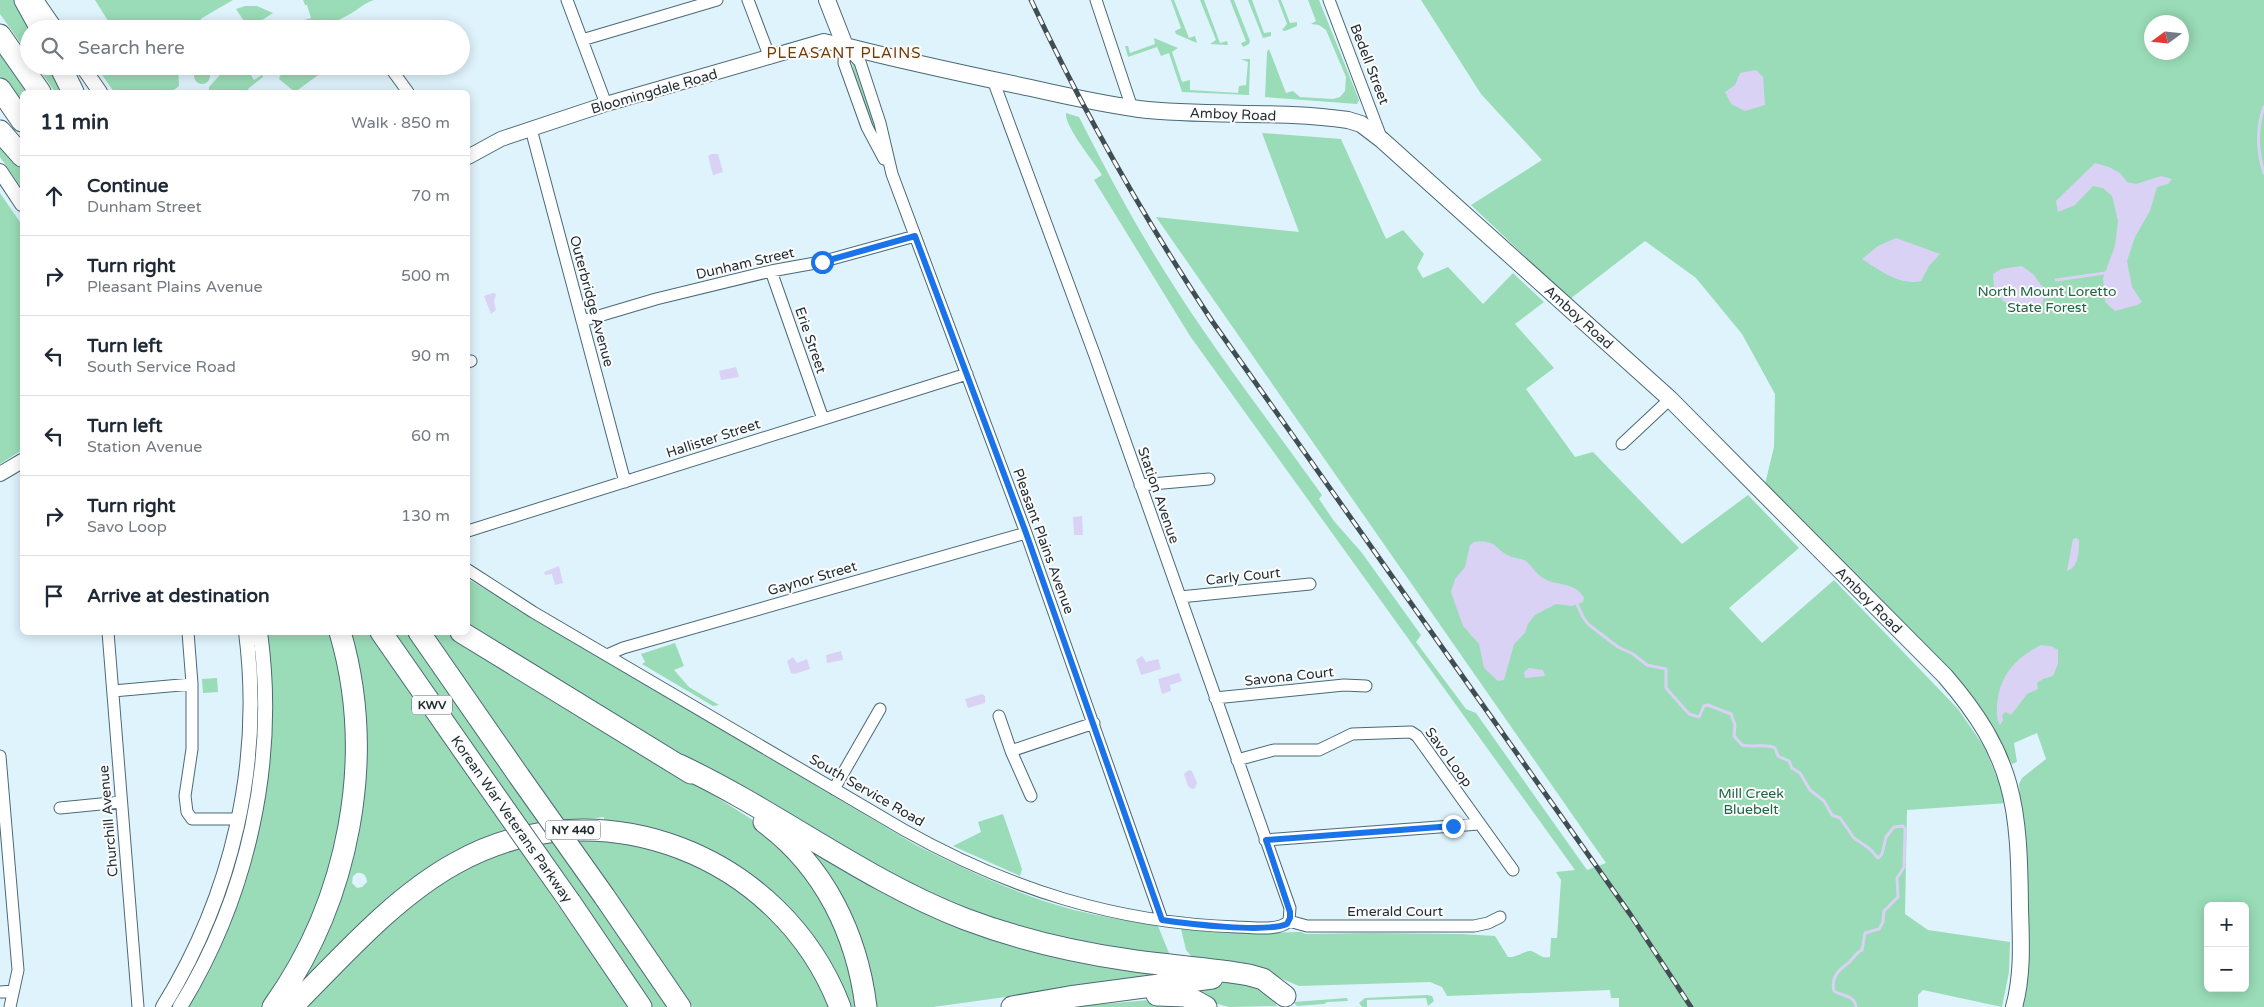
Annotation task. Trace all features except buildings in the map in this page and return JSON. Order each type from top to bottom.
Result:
[{"type":"highway","points":[[25,0],[36,20]]},
{"type":"highway","points":[[0,35],[20,64]]},
{"type":"highway","points":[[28,75],[39,90]]},
{"type":"highway","points":[[65,75],[73,90]]},
{"type":"highway","points":[[0,88],[20,118]]},
{"type":"highway","points":[[0,131],[20,154]]},
{"type":"highway","points":[[273,1007],[302,960],[321,920],[339,867],[348,831],[355,780],[355,720],[351,683],[341,635]]},
{"type":"highway","name":"Korean War Veterans Parkway","points":[[383,635],[641,1007]]},
{"type":"highway","name":"KWV","points":[[421,635],[680,1007]]},
{"type":"highway","points":[[466,635],[680,765],[768,826],[795,850],[812,870],[832,899],[851,939],[859,966],[866,1007]]},
{"type":"highway","points":[[680,765],[714,781],[890,884],[964,919],[1014,936],[1069,950],[1128,960],[1249,974],[1263,980],[1279,992],[1245,980],[1215,978],[1088,994],[1020,1006]]},
{"type":"highway","name":"NY 440","points":[[292,1007],[386,914],[414,890],[441,872],[468,856],[510,840],[541,833],[582,830],[621,833],[667,843],[697,854],[741,880],[778,911],[807,944],[830,984],[840,1007]]},
{"type":"highway","points":[[1020,1006],[1174,994],[1191,998],[1206,1007]]},
{"type":"main road","points":[[827,0],[845,46]]},
{"type":"main road","name":"Amboy Road","points":[[845,46],[993,80],[1132,108],[1184,113],[1332,118],[1361,124],[1382,140],[1670,399],[1945,676],[1981,722],[2008,776],[2017,819],[2021,962],[2019,986],[2014,1007]]},
{"type":"street","points":[[36,0],[50,20]]},
{"type":"street","points":[[567,0],[606,104]]},
{"type":"street","points":[[582,40],[717,0]]},
{"type":"street","points":[[748,0],[770,58]]},
{"type":"street","points":[[1096,0],[1132,108]]},
{"type":"street","name":"Bedell Street","points":[[1329,0],[1382,140]]},
{"type":"street","name":"Bloomingdale Road","points":[[470,156],[501,139],[606,104],[824,41],[845,46]]},
{"type":"street","name":"Pleasant Plains Avenue","points":[[845,46],[860,62],[880,123],[892,174],[1026,533],[1162,920]]},
{"type":"street","points":[[88,75],[99,90]]},
{"type":"street","points":[[396,75],[407,90]]},
{"type":"street","name":"Station Avenue","points":[[993,80],[1095,356],[1266,840],[1290,912],[1289,922]]},
{"type":"street","name":"Outerbridge Avenue","points":[[531,129],[625,482]]},
{"type":"street","points":[[0,171],[20,201]]},
{"type":"street","name":"Dunham Street","points":[[582,321],[656,299],[771,271],[822,262],[915,236]]},
{"type":"street","name":"Erie Street","points":[[771,271],[823,419]]},
{"type":"street","name":"Hallister Street","points":[[470,530],[967,374]]},
{"type":"street","points":[[1622,444],[1670,399]]},
{"type":"street","points":[[0,474],[20,462]]},
{"type":"street","points":[[1140,485],[1209,479]]},
{"type":"street","name":"Gaynor Street","points":[[607,655],[623,648],[1026,533]]},
{"type":"street","name":"South Service Road","points":[[470,571],[513,600],[834,789],[944,852],[1013,883],[1084,905],[1162,920],[1241,927],[1276,927],[1289,922]]},
{"type":"street","name":"Carly Court","points":[[1180,598],[1310,584]]},
{"type":"street","name":"Churchill Avenue","points":[[108,635],[138,1007]]},
{"type":"street","points":[[188,635],[192,684],[192,749],[185,796],[187,812],[192,819],[239,819]]},
{"type":"street","points":[[163,1007],[188,963],[210,915],[228,865],[239,819],[246,778],[250,733],[250,671],[246,635]]},
{"type":"street","points":[[180,1007],[202,968],[224,920],[242,868],[258,798],[264,745],[264,672],[260,635]]},
{"type":"street","points":[[113,691],[192,684]]},
{"type":"street","name":"Savona Court","points":[[1215,698],[1344,685],[1366,686]]},
{"type":"street","points":[[834,789],[880,709]]},
{"type":"street","points":[[999,716],[1011,751],[1031,796]]},
{"type":"street","points":[[1011,751],[1094,723]]},
{"type":"street","name":"Savo Loop","points":[[1237,760],[1274,750],[1319,750],[1352,734],[1412,732],[1417,736],[1478,824],[1514,870]]},
{"type":"street","points":[[0,756],[3,820],[18,970],[10,1007]]},
{"type":"street","points":[[60,808],[121,802]]},
{"type":"street","points":[[1266,840],[1478,824]]},
{"type":"street","name":"Emerald Court","points":[[1289,922],[1307,926],[1474,926],[1488,923],[1500,917]]},
{"type":"street","points":[[0,992],[13,991]]},
{"type":"green space","points":[[0,0],[23,0],[27,20],[20,20],[20,42],[0,14]]},
{"type":"green space","points":[[95,0],[233,0],[200,20],[108,20]]},
{"type":"green space","points":[[303,0],[374,0],[338,20],[305,20],[311,18],[307,5],[305,5]]},
{"type":"green space","points":[[1171,0],[1174,0],[1189,38],[1195,36],[1197,43],[1176,34],[1175,31],[1181,28]]},
{"type":"green space","points":[[1200,0],[1204,0],[1220,43],[1227,41],[1228,45],[1210,44],[1216,40]]},
{"type":"green space","points":[[1230,0],[1234,0],[1250,41],[1249,44],[1243,47],[1241,43],[1246,41]]},
{"type":"green space","points":[[1248,0],[1252,0],[1264,33],[1271,32],[1271,36],[1263,38]]},
{"type":"green space","points":[[1278,0],[1281,0],[1290,23],[1297,22],[1297,26],[1285,31],[1282,30],[1287,24]]},
{"type":"green space","points":[[1308,0],[1319,0],[1359,100],[1357,104],[1265,97],[1267,52],[1269,49],[1286,93],[1293,91],[1300,97],[1333,99],[1340,97],[1345,91],[1346,77],[1326,30],[1319,25],[1311,24],[1316,21]]},
{"type":"green space","name":"North Mount Loretto State Forest","points":[[1421,0],[2264,0],[2264,1007],[2021,1007],[2026,889],[2019,784],[2022,778],[2046,759],[2037,733],[2014,743],[2017,762],[2012,764],[1985,714],[1932,651],[1872,594],[1765,484],[1774,447],[1775,394],[1742,334],[1696,278],[1645,241],[1570,299],[1471,205],[1542,160],[1481,94]]},
{"type":"green space","points":[[245,6],[257,6],[273,13],[262,20],[243,20],[236,9]]},
{"type":"green space","points":[[1154,38],[1178,48],[1172,52],[1182,82],[1190,80],[1190,90],[1238,93],[1239,86],[1246,85],[1248,62],[1241,59],[1250,59],[1249,95],[1182,92],[1169,53],[1161,56],[1157,47],[1128,57],[1125,46],[1128,46],[1130,53],[1155,44]]},
{"type":"green space","points":[[0,44],[20,75],[22,75],[33,90],[20,90],[20,106],[0,77]]},
{"type":"green space","points":[[852,62],[855,62],[876,126],[872,125],[857,87]]},
{"type":"green space","points":[[43,75],[60,75],[68,90],[54,90]]},
{"type":"green space","points":[[102,75],[178,75],[179,86],[174,90],[113,90]]},
{"type":"green space","points":[[194,75],[210,75],[210,79],[205,84],[199,84],[194,79]]},
{"type":"green space","points":[[220,75],[251,75],[254,80],[262,75],[263,77],[248,90],[209,90],[209,87]]},
{"type":"green space","points":[[281,75],[318,75],[298,90],[293,90],[279,79]]},
{"type":"green space","name":"Mill Creek Bluebelt","points":[[1066,113],[1079,117],[1131,215],[1183,301],[1322,495],[1319,499],[1334,521],[1362,553],[1421,635],[1416,642],[1466,709],[1476,713],[1587,870],[1606,863],[1156,217],[1299,232],[1262,133],[1341,139],[1386,239],[1403,230],[1424,254],[1417,268],[1423,278],[1448,267],[1483,304],[1513,273],[1544,302],[1515,324],[1554,368],[1526,389],[1575,457],[1593,452],[1682,544],[1748,495],[1799,548],[1729,608],[1762,643],[1834,580],[1958,709],[1985,748],[2007,803],[1907,810],[1905,914],[1928,930],[2010,942],[2009,972],[2002,1007],[1923,990],[1918,995],[1918,1007],[1619,1007],[1619,998],[1611,998],[1610,990],[1447,996],[1442,987],[1430,982],[1299,986],[1268,973],[1192,957],[1186,950],[1181,929],[1257,933],[1462,934],[1495,936],[1508,957],[1531,951],[1542,957],[1550,957],[1551,938],[1557,938],[1561,880],[1556,872],[1575,870],[1190,336],[1094,180],[1102,175],[1074,135]]},
{"type":"green space","points":[[0,135],[20,158],[20,186],[0,157]]},
{"type":"green space","points":[[0,193],[20,222],[20,451],[0,464]]},
{"type":"green space","points":[[470,580],[914,844],[992,881],[1053,904],[1095,915],[1158,926],[1171,958],[1101,949],[956,908],[830,843],[470,630]]},
{"type":"green space","points":[[266,635],[335,635],[341,654],[351,773],[318,917],[267,1007],[186,1007],[256,837]]},
{"type":"green space","points":[[345,635],[370,635],[509,834],[282,1001],[345,862]],"holes":[[[361,873],[367,882],[362,887],[357,888],[352,883],[353,876]]]},
{"type":"green space","points":[[392,635],[412,635],[545,826],[529,830]]},
{"type":"green space","points":[[433,635],[458,635],[756,822],[786,847],[840,925],[857,1007],[850,1007],[774,897],[604,824],[604,817],[565,822]]},
{"type":"green space","points":[[675,643],[684,666],[674,670],[689,687],[719,705],[713,706],[642,664],[645,662],[641,654]]},
{"type":"green space","points":[[217,678],[218,692],[203,693],[202,679]]},
{"type":"green space","points":[[1003,814],[1022,869],[1020,876],[953,846],[981,832],[978,822]]},
{"type":"green space","points":[[777,825],[894,892],[1172,974],[933,1007],[871,1007],[866,975]]},
{"type":"green space","points":[[583,835],[694,858],[784,925],[834,1007],[693,1007],[575,836]]},
{"type":"green space","points":[[553,837],[673,1007],[650,1007],[537,840]]},
{"type":"green space","points":[[516,844],[628,1007],[300,1007],[430,885]]},
{"type":"green space","points":[[1225,982],[1240,983],[1263,990],[1274,999],[1277,1006],[1229,1007],[1214,1003],[1182,986]]},
{"type":"green space","points":[[1432,996],[1434,1001],[1428,1006],[1426,998],[1367,1000],[1367,1007],[1362,1007],[1359,1003],[1365,998]]},
{"type":"green space","points":[[1172,998],[1196,1007],[1070,1007]]},
{"type":"green space","points":[[1347,998],[1348,1001],[1297,1006],[1293,1002]]},
{"type":"shaded area","points":[[1756,70],[1763,77],[1765,105],[1745,111],[1731,104],[1725,92],[1735,85],[1740,73]]},
{"type":"shaded area","points":[[718,154],[723,172],[713,175],[708,156]]},
{"type":"shaded area","points":[[2095,163],[2109,167],[2120,173],[2127,182],[2136,184],[2161,176],[2172,179],[2168,184],[2157,187],[2150,211],[2135,237],[2127,261],[2132,287],[2142,302],[2115,311],[2105,302],[2103,278],[2115,246],[2118,221],[2112,196],[2103,188],[2093,186],[2075,205],[2058,212],[2056,201]]},
{"type":"shaded area","points":[[1896,238],[1940,254],[1929,266],[1921,281],[1913,282],[1898,279],[1862,259],[1878,246]]},
{"type":"shaded area","points":[[2022,266],[2033,274],[2045,290],[2042,306],[2030,312],[2017,309],[2003,301],[1994,287],[1993,274],[2001,269]]},
{"type":"shaded area","points":[[496,294],[494,301],[496,310],[491,314],[484,296]]},
{"type":"shaded area","points":[[736,367],[739,377],[721,380],[719,371]]},
{"type":"shaded area","points":[[1082,516],[1083,535],[1074,535],[1073,517]]},
{"type":"shaded area","points":[[2073,539],[2079,540],[2078,559],[2074,566],[2067,571]]},
{"type":"shaded area","points":[[1474,542],[1488,542],[1512,557],[1522,559],[1538,575],[1549,581],[1576,589],[1584,598],[1583,602],[1572,606],[1556,604],[1535,615],[1528,624],[1525,633],[1514,644],[1504,680],[1498,681],[1484,668],[1479,644],[1463,626],[1451,592],[1455,579],[1465,567],[1470,545]]},
{"type":"shaded area","points":[[559,566],[563,583],[555,585],[552,574],[545,575],[544,572]]},
{"type":"shaded area","points":[[2041,645],[2051,646],[2058,650],[2058,664],[2053,676],[2037,683],[2038,689],[2027,694],[2011,715],[2006,712],[2002,715],[2003,720],[2000,725],[1997,718],[1998,695],[2005,677],[2016,662]]},
{"type":"shaded area","points":[[841,651],[843,660],[827,663],[826,655]]},
{"type":"shaded area","points":[[1142,656],[1146,662],[1158,659],[1161,669],[1141,675],[1136,660]]},
{"type":"shaded area","points":[[793,657],[797,663],[807,659],[810,669],[794,674],[791,673],[787,661]]},
{"type":"shaded area","points":[[1529,668],[1543,670],[1545,676],[1525,678],[1524,672]]},
{"type":"shaded area","points":[[1179,673],[1182,681],[1170,685],[1171,691],[1162,694],[1158,679]]},
{"type":"shaded area","points":[[982,694],[985,696],[985,703],[968,708],[965,699]]},
{"type":"shaded area","points":[[1189,770],[1192,771],[1197,783],[1195,788],[1192,789],[1188,786],[1184,774]]},
{"type":"waterway","points":[[2264,107],[2261,115],[2258,140],[2264,173]]},
{"type":"waterway","points":[[2056,280],[2105,273]]},
{"type":"waterway","points":[[1577,604],[1588,624],[1618,647],[1633,654],[1647,665],[1666,669],[1666,688],[1689,714],[1699,717],[1704,706],[1708,705],[1731,714],[1735,725],[1734,736],[1742,745],[1775,748],[1778,756],[1789,761],[1792,768],[1800,773],[1810,790],[1824,801],[1832,815],[1840,818],[1854,838],[1870,849],[1878,858],[1882,854],[1886,837],[1894,827],[1903,826],[1905,829],[1904,867],[1897,878],[1898,897],[1884,911],[1883,922],[1879,929],[1865,933],[1862,950],[1841,969],[1834,979],[1834,991],[1851,998],[1856,1007]]},
{"type":"railway","points":[[1031,0],[1093,123],[1116,164],[1162,243],[1212,321],[1630,914],[1691,1007]]},
{"type":"district","name":"PLEASANT PLAINS","points":[[844,53]]},
{"type":"route","points":[[822,262],[915,236],[1026,533],[1162,920],[1200,925],[1241,927],[1276,927],[1287,924],[1291,915],[1266,840],[1453,826]]}]
